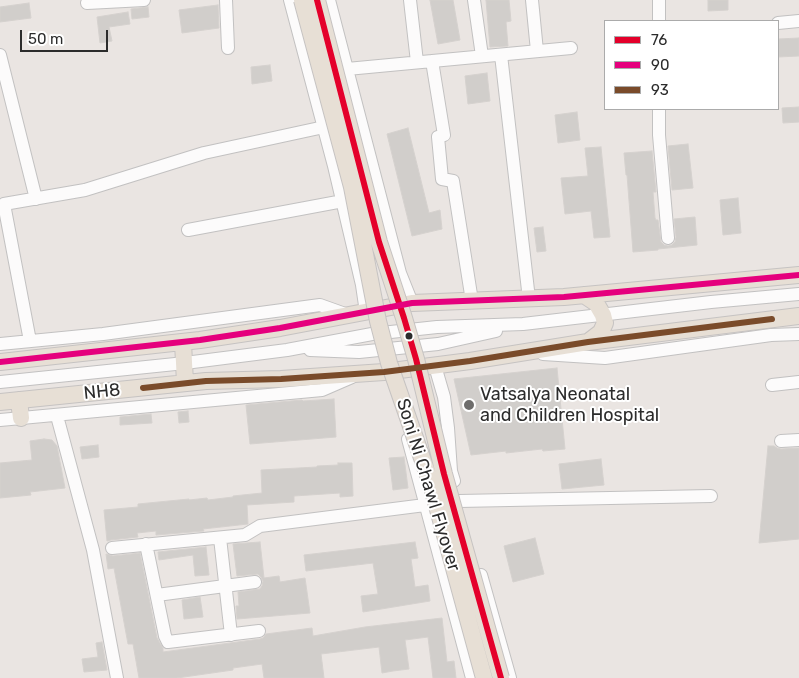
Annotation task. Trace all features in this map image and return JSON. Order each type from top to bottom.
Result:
[{"type":"main road","name":"Soni Ni Chawl Flyover","points":[[302,0],[352,187],[378,321],[389,363],[432,484],[484,678]]},
{"type":"main road","name":"Soni Ni Chawl Flyover","points":[[317,0],[379,242],[416,359],[444,474],[501,678]]},
{"type":"main road","points":[[0,362],[183,342],[280,328],[412,303],[529,299],[799,275]]},
{"type":"main road","points":[[584,295],[596,303],[605,323],[601,332],[588,342]]},
{"type":"main road","name":"NH8","points":[[0,402],[206,381],[281,379],[384,372],[588,342],[799,316]]},
{"type":"main road","points":[[183,342],[185,383]]},
{"type":"main road","points":[[19,400],[21,418]]},
{"type":"street","points":[[87,3],[144,0]]},
{"type":"street","points":[[226,0],[228,48]]},
{"type":"street","points":[[290,0],[343,201],[366,312]]},
{"type":"street","points":[[329,0],[400,273],[412,303]]},
{"type":"street","points":[[410,0],[417,62]]},
{"type":"street","points":[[474,0],[482,56]]},
{"type":"street","points":[[532,0],[538,51]]},
{"type":"street","points":[[658,0],[659,20]]},
{"type":"street","points":[[779,23],[799,22]]},
{"type":"street","points":[[346,69],[572,48]]},
{"type":"street","points":[[501,54],[529,299]]},
{"type":"street","points":[[0,55],[36,199]]},
{"type":"street","points":[[432,61],[444,135],[438,137],[442,179],[453,182],[466,301]]},
{"type":"street","points":[[660,110],[660,135],[668,238]]},
{"type":"street","points":[[30,341],[4,204],[86,190],[204,153],[324,127]]},
{"type":"street","points":[[188,230],[343,201]]},
{"type":"street","points":[[0,382],[185,363],[287,350],[372,334],[437,327],[523,324],[711,302],[799,294]]},
{"type":"street","points":[[0,344],[103,334],[320,305],[348,314]]},
{"type":"street","points":[[523,352],[605,358],[771,335],[799,334]]},
{"type":"street","points":[[435,366],[444,397],[451,470],[510,678]]},
{"type":"street","points":[[384,372],[409,442],[472,678]]},
{"type":"street","points":[[0,420],[322,390],[361,373]]},
{"type":"street","points":[[772,385],[799,382]]},
{"type":"street","points":[[57,416],[93,550],[117,678]]},
{"type":"street","points":[[781,441],[799,440]]},
{"type":"street","points":[[460,501],[711,496]]},
{"type":"street","points":[[112,548],[245,535],[260,526],[426,505]]},
{"type":"street","points":[[220,538],[230,635]]},
{"type":"street","points":[[146,544],[168,642],[259,630]]},
{"type":"street","points":[[157,595],[255,582]]},
{"type":"building","points":[[430,0],[453,0],[460,40],[438,44]]},
{"type":"building","points":[[486,0],[509,0],[511,21],[506,22],[508,46],[490,47]]},
{"type":"building","points":[[708,0],[728,0],[728,10],[708,11]]},
{"type":"building","points":[[29,3],[31,18],[0,22],[0,7]]},
{"type":"building","points":[[218,5],[219,28],[182,33],[179,10]]},
{"type":"building","points":[[148,7],[149,17],[132,19],[131,9]]},
{"type":"building","points":[[128,12],[130,24],[109,27],[112,41],[100,43],[97,17]]},
{"type":"building","points":[[799,38],[799,56],[779,57],[779,39]]},
{"type":"building","points":[[270,65],[272,81],[252,84],[251,67]]},
{"type":"building","points":[[487,73],[490,101],[468,104],[465,76]]},
{"type":"building","points":[[799,107],[799,122],[783,123],[782,108]]},
{"type":"building","points":[[577,112],[580,140],[558,143],[555,115]]},
{"type":"building","points":[[408,128],[429,213],[440,210],[442,229],[412,236],[387,134]]},
{"type":"building","points":[[688,144],[693,188],[672,190],[668,146]]},
{"type":"building","points":[[601,147],[610,237],[594,238],[591,211],[565,214],[561,178],[588,176],[585,148]]},
{"type":"building","points":[[652,151],[656,192],[653,192],[655,218],[658,220],[661,242],[668,246],[675,242],[674,219],[695,217],[697,245],[633,252],[624,153]]},
{"type":"building","points":[[738,198],[741,233],[723,235],[720,200]]},
{"type":"building","points":[[543,227],[546,251],[537,252],[534,228]]},
{"type":"building","points":[[557,368],[565,449],[543,451],[542,449],[506,453],[506,451],[471,455],[454,379]]},
{"type":"building","points":[[334,399],[336,437],[250,444],[246,405]]},
{"type":"building","points":[[188,411],[189,422],[179,423],[178,412]]},
{"type":"building","points":[[151,414],[152,423],[120,425],[120,417]]},
{"type":"building","points":[[52,440],[57,446],[65,488],[30,492],[31,495],[0,498],[0,463],[32,460],[30,441]]},
{"type":"building","points":[[98,445],[99,457],[82,459],[80,447]]},
{"type":"building","points":[[768,446],[781,449],[799,448],[799,539],[759,543]]},
{"type":"building","points":[[404,457],[408,488],[393,490],[389,458]]},
{"type":"building","points":[[601,459],[604,485],[562,489],[559,464]]},
{"type":"building","points":[[338,463],[352,463],[353,496],[340,497],[340,493],[294,496],[294,502],[247,505],[248,524],[203,529],[204,531],[156,535],[156,531],[137,533],[138,537],[107,541],[104,510],[138,507],[138,504],[189,499],[207,498],[208,500],[262,493],[261,470],[317,467],[338,465]]},
{"type":"building","points":[[535,538],[544,574],[513,582],[504,546]]},
{"type":"building","points":[[260,542],[264,578],[279,576],[280,582],[305,578],[310,613],[237,619],[236,606],[239,606],[238,592],[260,589],[263,581],[258,574],[237,576],[233,544]]},
{"type":"building","points":[[415,542],[418,558],[411,559],[415,587],[428,585],[430,601],[363,612],[361,596],[378,594],[373,563],[306,571],[304,555]]},
{"type":"building","points":[[206,547],[209,575],[195,576],[193,555],[159,560],[158,552]]},
{"type":"building","points":[[140,553],[157,638],[163,648],[163,652],[260,639],[266,634],[312,628],[313,636],[365,627],[442,618],[447,662],[454,661],[456,678],[433,678],[428,637],[405,640],[409,669],[382,673],[379,647],[321,654],[324,678],[264,678],[262,664],[177,678],[139,678],[133,644],[128,644],[114,568],[108,569],[106,554],[113,556]]},
{"type":"building","points":[[200,597],[203,617],[184,619],[182,600]]},
{"type":"building","points":[[102,642],[107,670],[84,672],[82,659],[98,657],[96,643]]},
{"type":"transit line","name":"76","points":[[317,0],[379,242],[416,359],[444,474],[501,678]]},
{"type":"transit line","name":"90","points":[[0,362],[200,340],[280,328],[412,303],[564,297],[799,275]]},
{"type":"transit line","name":"93","points":[[143,388],[206,381],[281,379],[384,372],[470,361],[588,342],[772,319]]},
{"type":"place","name":"Vatsalya Neonatal and Children Hospital","points":[[469,405]]}]
